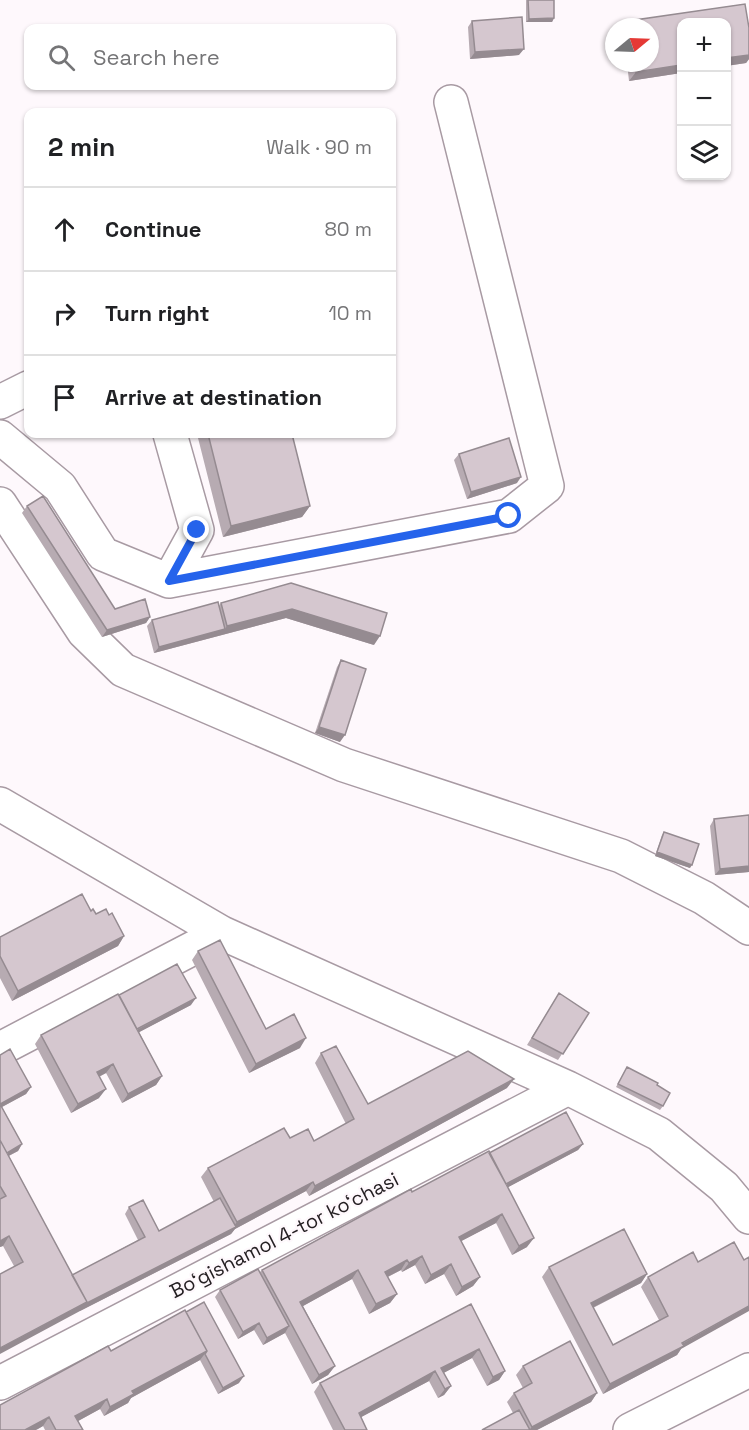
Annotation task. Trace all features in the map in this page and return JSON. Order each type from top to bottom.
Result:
[{"type":"street","points":[[0,438],[60,487],[104,554],[169,581],[509,516],[547,486],[451,102]]},
{"type":"street","points":[[0,402],[24,390]]},
{"type":"street","points":[[169,581],[197,530],[171,438]]},
{"type":"street","points":[[0,504],[84,632],[123,670],[344,765],[621,856],[704,898],[749,928]]},
{"type":"street","points":[[0,804],[222,933],[568,1088],[659,1134],[724,1187],[749,1217]]},
{"type":"street","points":[[0,1049],[222,933]]},
{"type":"street","name":"Boʻgishamol 4-tor koʻchasi","points":[[0,1383],[568,1088]]},
{"type":"street","points":[[630,1430],[749,1370]]},
{"type":"building","points":[[528,0],[554,0],[554,18],[529,19]]},
{"type":"building","points":[[745,4],[749,28],[749,55],[731,57],[731,18],[677,18],[677,66],[659,68],[659,18],[649,18]]},
{"type":"building","points":[[522,17],[524,49],[475,52],[472,21]]},
{"type":"building","points":[[209,438],[293,438],[310,506],[231,526]]},
{"type":"building","points":[[509,438],[521,477],[471,492],[459,454]]},
{"type":"building","points":[[43,496],[115,609],[145,599],[150,617],[107,630],[27,506]]},
{"type":"building","points":[[291,583],[387,613],[380,636],[292,609],[227,626],[221,603]]},
{"type":"building","points":[[218,602],[225,629],[159,647],[152,620]]},
{"type":"building","points":[[341,660],[366,669],[345,735],[319,727]]},
{"type":"building","points":[[749,815],[749,866],[720,869],[714,819]]},
{"type":"building","points":[[664,832],[699,844],[692,865],[657,852]]},
{"type":"building","points":[[82,894],[91,911],[93,909],[96,914],[106,909],[109,915],[112,913],[124,936],[18,991],[0,956],[0,937]]},
{"type":"building","points":[[220,940],[266,1029],[294,1014],[306,1038],[256,1064],[198,951]]},
{"type":"building","points":[[177,964],[196,998],[137,1029],[119,995]]},
{"type":"building","points":[[559,993],[589,1013],[563,1054],[532,1038]]},
{"type":"building","points":[[118,994],[162,1076],[128,1094],[113,1064],[97,1072],[106,1089],[78,1104],[41,1035]]},
{"type":"building","points":[[336,1046],[368,1104],[468,1051],[514,1079],[315,1186],[313,1182],[237,1222],[208,1168],[284,1128],[290,1138],[308,1129],[314,1141],[354,1119],[321,1053]]},
{"type":"building","points":[[10,1049],[31,1087],[0,1104],[0,1055]]},
{"type":"building","points":[[627,1067],[658,1083],[657,1085],[670,1093],[663,1106],[618,1084]]},
{"type":"building","points":[[0,1104],[22,1144],[7,1153],[0,1140]]},
{"type":"building","points":[[566,1112],[583,1144],[506,1184],[489,1153]]},
{"type":"building","points":[[0,1140],[87,1302],[0,1348],[0,1274],[23,1262],[9,1236],[0,1241],[0,1199],[6,1196],[0,1186]]},
{"type":"building","points":[[489,1151],[534,1238],[519,1246],[502,1214],[459,1237],[480,1277],[462,1287],[451,1264],[431,1275],[422,1256],[409,1263],[407,1260],[385,1272],[397,1294],[376,1304],[358,1270],[300,1302],[335,1366],[319,1375],[262,1270],[411,1189],[412,1192]]},
{"type":"building","points":[[220,1198],[236,1227],[85,1304],[87,1302],[72,1275],[145,1237],[129,1207],[143,1200],[159,1231]]},
{"type":"building","points":[[624,1229],[647,1274],[591,1303],[613,1345],[668,1316],[648,1277],[693,1252],[698,1262],[734,1242],[744,1260],[749,1257],[749,1306],[682,1343],[684,1346],[610,1384],[549,1267]]},
{"type":"building","points":[[258,1269],[289,1326],[267,1338],[259,1323],[243,1332],[220,1290]]},
{"type":"building","points":[[204,1302],[244,1376],[223,1388],[205,1354],[207,1351],[186,1312]]},
{"type":"building","points":[[471,1304],[505,1371],[493,1377],[479,1349],[441,1368],[451,1386],[445,1389],[435,1371],[359,1413],[367,1430],[345,1430],[320,1383]]},
{"type":"building","points":[[185,1310],[207,1351],[132,1391],[134,1394],[110,1407],[107,1399],[75,1416],[83,1430],[56,1430],[49,1417],[25,1430],[0,1430],[0,1405],[108,1346],[111,1351]]},
{"type":"building","points":[[570,1341],[597,1393],[532,1427],[514,1393],[532,1383],[523,1366]]},
{"type":"building","points":[[519,1410],[530,1430],[482,1430]]},
{"type":"route","points":[[197,530],[169,581],[509,516]]}]
